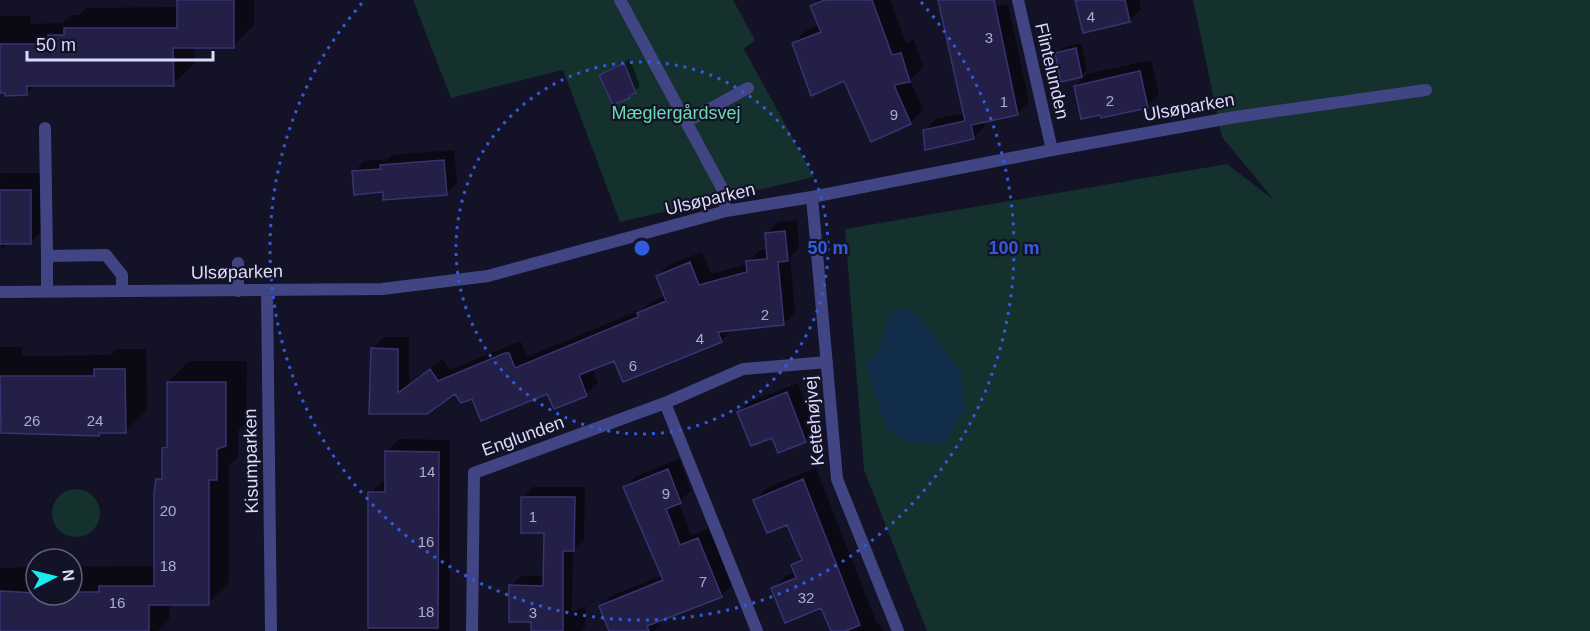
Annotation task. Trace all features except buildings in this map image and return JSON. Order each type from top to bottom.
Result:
[{"type":"street","points":[[620,0],[723,190],[726,211]]},
{"type":"street","name":"Flintelunden","points":[[1018,0],[1052,150]]},
{"type":"street","points":[[686,122],[748,88]]},
{"type":"street","name":"Ulsøparken","points":[[0,292],[382,289],[488,276],[726,211],[812,197],[1235,117],[1426,90]]},
{"type":"street","points":[[45,128],[47,291]]},
{"type":"street","name":"Kettehøjvej","points":[[812,197],[837,479],[898,631]]},
{"type":"street","points":[[47,256],[106,255],[122,275],[122,291]]},
{"type":"street","points":[[238,263],[238,291]]},
{"type":"street","name":"Kisumparken","points":[[267,290],[272,631]]},
{"type":"street","name":"Englunden","points":[[472,631],[474,473],[665,403],[743,369],[827,362]]},
{"type":"street","points":[[665,403],[757,631]]},
{"type":"green space","name":"Mæglergårdsvej","points":[[413,0],[733,0],[755,40],[744,49],[814,177],[620,222],[563,70],[451,98]]},
{"type":"green space","points":[[1193,0],[1590,0],[1590,631],[927,631],[864,470],[845,229],[1227,164],[1274,200],[1222,137]]},
{"type":"green space","points":[[76,489],[93,496],[100,513],[93,530],[76,537],[59,530],[52,513],[59,496]]},
{"type":"water","points":[[906,309],[921,318],[960,370],[965,412],[954,426],[945,445],[906,441],[887,430],[865,362],[877,352],[891,312]]}]
